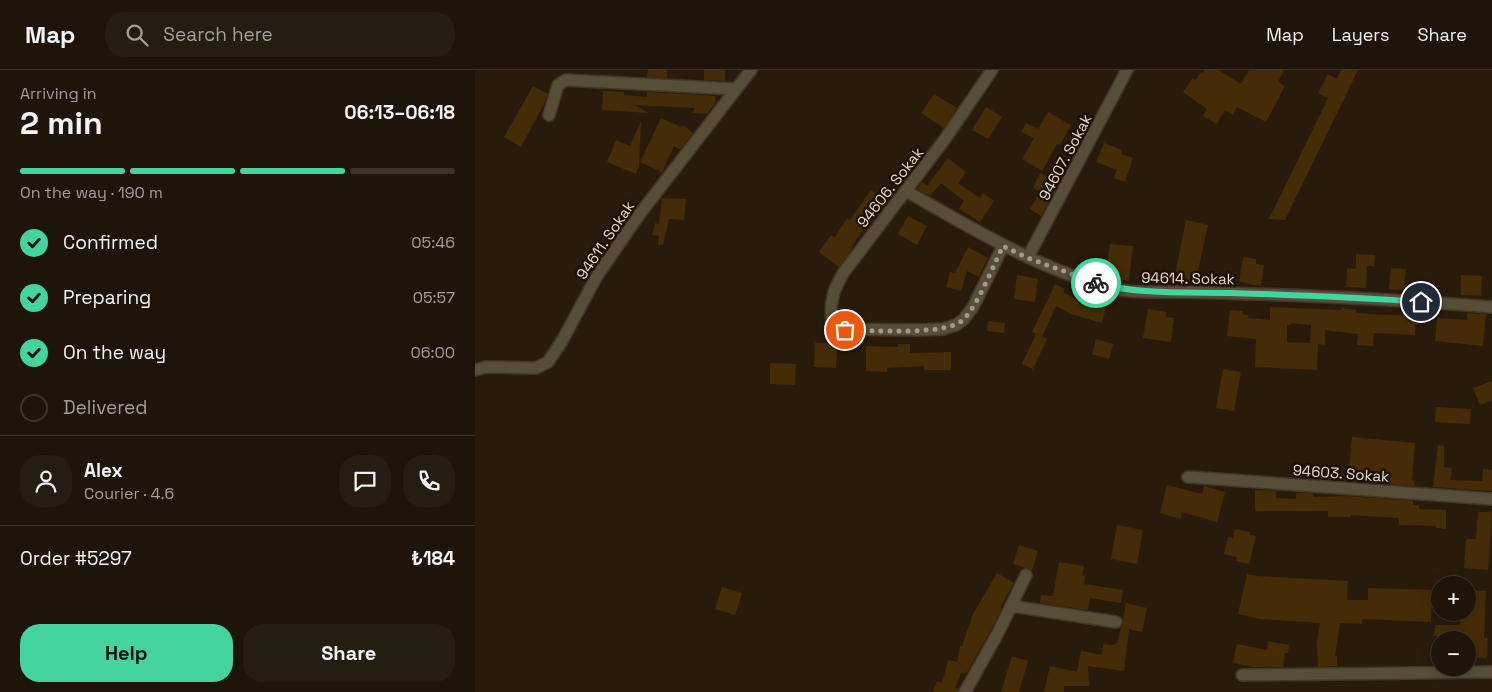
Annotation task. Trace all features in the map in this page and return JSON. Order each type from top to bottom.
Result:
[{"type":"street","name":"94611. Sokak","points":[[480,369],[536,368],[548,362],[597,276],[639,215],[751,70]]},
{"type":"street","name":"94606. Sokak","points":[[992,70],[955,126],[860,250],[836,286],[831,298],[832,329],[919,330],[943,329],[956,325],[964,319],[973,307],[1003,246]]},
{"type":"street","name":"94607. Sokak","points":[[1028,258],[1127,70]]},
{"type":"street","points":[[549,116],[558,85],[566,80],[735,89]]},
{"type":"street","name":"94614. Sokak","points":[[906,192],[1028,258],[1096,284],[1131,291],[1386,299],[1492,307]]},
{"type":"street","name":"94603. Sokak","points":[[1188,477],[1492,499]]},
{"type":"street","points":[[965,692],[1026,575]]},
{"type":"street","points":[[1011,606],[1116,622]]},
{"type":"street","points":[[1242,675],[1492,672]]},
{"type":"building","points":[[648,70],[667,70],[667,78],[647,77]]},
{"type":"building","points":[[704,70],[725,70],[725,81],[704,80]]},
{"type":"building","points":[[1205,70],[1218,70],[1241,84],[1249,70],[1284,70],[1278,82],[1285,86],[1266,122],[1237,107],[1233,115],[1225,110],[1217,124],[1203,116],[1207,109],[1183,92],[1193,78],[1195,80]]},
{"type":"building","points":[[1341,70],[1358,70],[1285,220],[1269,219],[1328,98],[1318,93],[1328,74],[1337,79]]},
{"type":"building","points":[[533,86],[548,94],[521,147],[504,137]]},
{"type":"building","points":[[603,91],[624,92],[624,95],[647,97],[647,92],[716,96],[715,104],[707,114],[692,113],[695,108],[634,105],[649,113],[602,110]]},
{"type":"building","points":[[934,94],[957,108],[944,128],[921,113]]},
{"type":"building","points":[[986,107],[1002,117],[988,139],[972,130]]},
{"type":"building","points":[[1048,112],[1071,125],[1060,145],[1057,144],[1042,171],[1022,159],[1034,138],[1021,132],[1026,123],[1038,129]]},
{"type":"building","points":[[661,118],[681,127],[683,125],[693,133],[680,150],[674,146],[662,172],[640,162]]},
{"type":"building","points":[[641,121],[639,166],[636,174],[607,162],[616,140],[630,146]]},
{"type":"building","points":[[1104,143],[1122,150],[1121,154],[1133,158],[1125,182],[1114,178],[1117,170],[1096,162]]},
{"type":"building","points":[[948,158],[966,172],[958,183],[980,198],[983,193],[994,201],[980,222],[959,209],[964,201],[941,183],[930,196],[917,189],[922,182],[927,186]]},
{"type":"building","points":[[1040,173],[1059,183],[1041,216],[1030,209],[1040,192],[1033,188]]},
{"type":"building","points":[[871,190],[888,202],[875,219],[871,217],[839,267],[819,252],[831,235],[835,237],[847,218],[850,220]]},
{"type":"building","points":[[662,198],[686,199],[684,220],[669,219],[663,245],[658,245],[659,236],[652,235],[655,223],[659,224]]},
{"type":"building","points":[[908,216],[927,226],[917,245],[898,234]]},
{"type":"building","points":[[1186,220],[1208,225],[1195,284],[1174,280]]},
{"type":"building","points":[[1110,244],[1133,246],[1129,281],[1101,277],[1103,260],[1108,261]]},
{"type":"building","points":[[968,247],[988,258],[979,277],[967,271],[961,291],[946,287],[950,272],[955,273]]},
{"type":"building","points":[[1356,254],[1375,255],[1374,266],[1367,266],[1366,288],[1346,287],[1347,268],[1356,269]]},
{"type":"building","points":[[1243,257],[1256,259],[1256,264],[1264,265],[1261,286],[1239,282]]},
{"type":"building","points":[[1391,268],[1406,269],[1404,290],[1389,289]]},
{"type":"building","points":[[1017,275],[1038,279],[1035,302],[1014,299]]},
{"type":"building","points":[[1461,275],[1482,276],[1481,296],[1461,295]]},
{"type":"building","points":[[1055,284],[1065,289],[1063,292],[1085,304],[1086,298],[1107,304],[1102,323],[1071,314],[1056,306],[1042,337],[1047,339],[1033,369],[1022,364],[1036,334],[1032,332]]},
{"type":"building","points":[[1270,307],[1341,310],[1341,308],[1356,310],[1356,313],[1387,315],[1403,315],[1404,311],[1416,312],[1415,335],[1374,333],[1373,346],[1357,345],[1358,334],[1325,330],[1325,345],[1318,344],[1317,370],[1255,367],[1256,339],[1227,336],[1230,310],[1243,311],[1243,314],[1248,315],[1248,318],[1270,320]],"holes":[[[1291,323],[1311,325],[1310,343],[1287,342],[1287,325],[1291,325]]]},
{"type":"building","points":[[1148,309],[1166,312],[1166,317],[1174,318],[1171,342],[1143,338]]},
{"type":"building","points":[[1467,313],[1486,314],[1483,346],[1435,341],[1437,318],[1467,320]]},
{"type":"building","points":[[988,321],[1005,323],[1004,333],[987,331]]},
{"type":"building","points":[[1096,339],[1113,344],[1109,359],[1092,354]]},
{"type":"building","points":[[815,343],[829,343],[829,346],[837,347],[836,368],[814,367]]},
{"type":"building","points":[[898,344],[910,344],[910,353],[951,352],[951,370],[924,370],[924,366],[887,368],[887,372],[866,371],[866,346],[898,347]]},
{"type":"building","points":[[770,363],[796,364],[795,385],[770,384]]},
{"type":"building","points":[[1223,369],[1241,372],[1234,411],[1216,408]]},
{"type":"building","points":[[1492,381],[1492,400],[1480,405],[1473,388]]},
{"type":"building","points":[[1436,407],[1471,409],[1470,424],[1435,422]]},
{"type":"building","points":[[1352,437],[1415,443],[1412,480],[1415,481],[1414,486],[1348,481]]},
{"type":"building","points":[[1438,445],[1444,446],[1444,467],[1452,468],[1450,480],[1482,481],[1483,469],[1492,470],[1492,491],[1433,487]]},
{"type":"building","points":[[1167,485],[1202,494],[1204,486],[1225,492],[1217,522],[1182,512],[1181,519],[1160,513]]},
{"type":"building","points":[[1255,490],[1276,491],[1276,498],[1296,499],[1296,493],[1311,493],[1313,497],[1347,496],[1413,501],[1413,505],[1419,505],[1419,509],[1446,510],[1446,529],[1436,528],[1436,526],[1399,525],[1399,518],[1351,515],[1351,517],[1328,517],[1328,511],[1255,511]]},
{"type":"building","points":[[1478,512],[1492,512],[1488,570],[1464,568],[1466,539],[1476,539]]},
{"type":"building","points":[[1117,525],[1143,530],[1137,564],[1111,559]]},
{"type":"building","points":[[1235,529],[1250,532],[1249,535],[1256,536],[1249,564],[1236,561],[1237,557],[1224,554],[1228,537],[1233,538]]},
{"type":"building","points":[[1019,545],[1038,551],[1032,570],[1013,564]]},
{"type":"building","points":[[1059,562],[1084,566],[1082,575],[1085,576],[1084,584],[1123,590],[1121,603],[1090,598],[1088,610],[1040,603],[1041,595],[1053,596]]},
{"type":"building","points":[[997,573],[1014,583],[1000,608],[1002,608],[991,630],[966,674],[961,673],[955,688],[958,689],[958,692],[933,692],[937,681],[942,683],[948,660],[957,662],[960,646],[962,646],[973,614]]},
{"type":"building","points":[[1247,574],[1348,581],[1347,600],[1368,600],[1368,588],[1431,590],[1431,622],[1362,619],[1362,624],[1340,623],[1335,656],[1337,656],[1337,666],[1318,667],[1317,642],[1320,623],[1260,619],[1238,614]]},
{"type":"building","points":[[722,587],[742,593],[735,615],[715,609]]},
{"type":"building","points":[[1476,590],[1486,591],[1484,638],[1488,638],[1487,658],[1476,657],[1476,631],[1434,631],[1435,625],[1460,625],[1460,621],[1476,621]]},
{"type":"building","points":[[1126,603],[1147,608],[1142,632],[1129,629],[1124,671],[1088,666],[1089,686],[1064,686],[1064,692],[1044,692],[1050,666],[1077,672],[1081,651],[1102,655],[1103,644],[1115,645],[1117,643],[1123,624]]},
{"type":"building","points":[[1268,641],[1289,645],[1288,653],[1285,653],[1283,667],[1253,667],[1233,663],[1237,644],[1267,650]]},
{"type":"building","points":[[1012,656],[1028,661],[1019,692],[1001,692]]},
{"type":"way so far","points":[[845,330],[943,329],[956,325],[964,319],[973,307],[1003,246],[1028,258],[1096,283]]},
{"type":"route","points":[[1096,283],[1117,289],[1142,292],[1261,294],[1421,302]]}]
